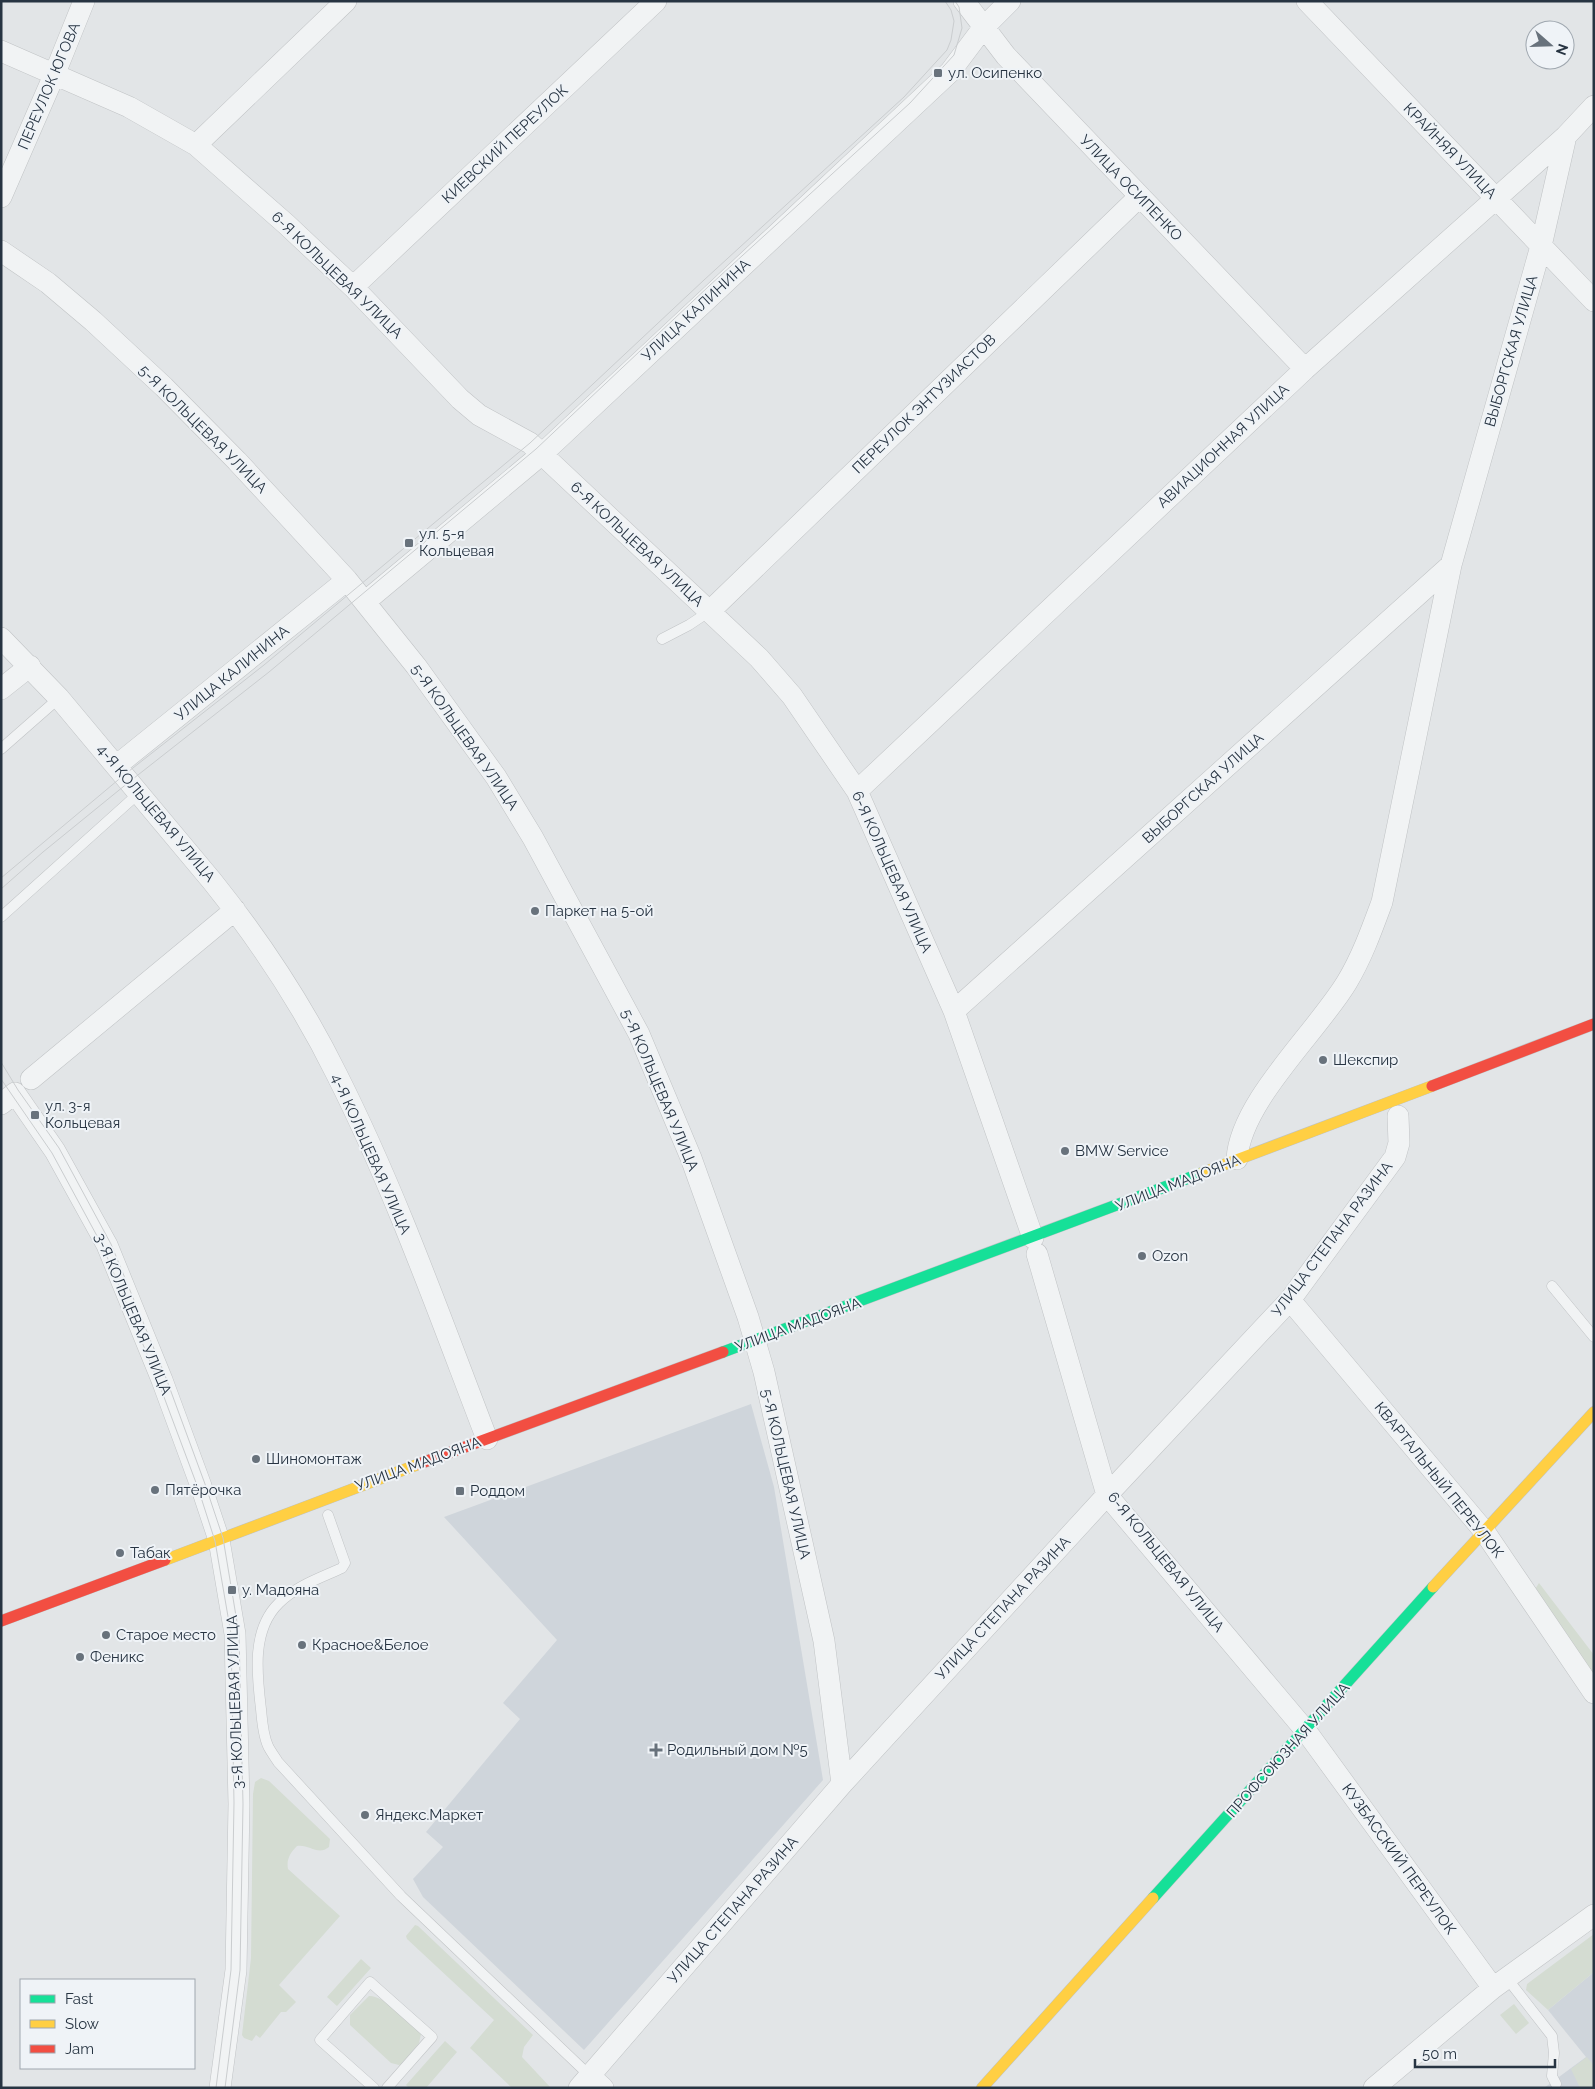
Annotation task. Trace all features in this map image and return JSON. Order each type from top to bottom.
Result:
[{"type":"main road","name":"УЛИЦА МАДОЯНА","points":[[1,1620],[222,1549],[323,1499],[487,1439],[758,1354],[1036,1250],[1237,1159],[1594,1024]]},
{"type":"main road","name":"ПРОФСОЮЗНАЯ УЛИЦА","points":[[982,2088],[1484,1531],[1594,1412]]},
{"type":"street","name":"ПЕРЕУЛОК ЮГОВА","points":[[1,198],[84,1]]},
{"type":"street","points":[[196,145],[346,1]]},
{"type":"street","name":"КИЕВСКИЙ ПЕРЕУЛОК","points":[[354,287],[656,1]]},
{"type":"street","name":"УЛИЦА ОСИПЕНКО","points":[[964,1],[1006,56],[1305,370]]},
{"type":"street","name":"УЛИЦА КАЛИНИНА","points":[[366,601],[542,454],[950,72],[983,28],[1010,1]]},
{"type":"street","name":"КРАЙНЯЯ УЛИЦА","points":[[1307,1],[1594,301]]},
{"type":"street","name":"6-Я КОЛЬЦЕВАЯ УЛИЦА","points":[[1,51],[55,73],[128,107],[196,145],[354,287],[460,399],[480,415],[530,443],[542,454],[759,658],[792,696],[857,791],[954,1011],[1036,1250],[1107,1495],[1306,1730]]},
{"type":"street","name":"АВИАЦИОННАЯ УЛИЦА","points":[[857,791],[1305,370],[1566,136],[1594,106]]},
{"type":"street","name":"ВЫБОРГСКАЯ УЛИЦА","points":[[1237,1159],[1241,1134],[1260,1099],[1347,983],[1367,944],[1382,902],[1451,565],[1541,246],[1566,136]]},
{"type":"street","name":"ПЕРЕУЛОК ЭНТУЗИАСТОВ","points":[[710,611],[1139,197]]},
{"type":"street","name":"5-Я КОЛЬЦЕВАЯ УЛИЦА","points":[[1,251],[63,296],[164,387],[238,461],[347,580],[366,601],[416,666],[496,777],[533,838],[639,1034],[691,1158],[758,1354],[824,1641],[842,1784]]},
{"type":"street","name":"ВЫБОРГСКАЯ УЛИЦА","points":[[954,1011],[1451,565]]},
{"type":"street","name":"УЛИЦА КАЛИНИНА","points":[[116,766],[347,580]]},
{"type":"street","name":"4-Я КОЛЬЦЕВАЯ УЛИЦА","points":[[1,638],[59,698],[235,910],[290,991],[336,1073],[364,1129],[487,1439]]},
{"type":"street","points":[[1,689],[30,666]]},
{"type":"street","points":[[31,1079],[235,910]]},
{"type":"street","name":"3-Я КОЛЬЦЕВАЯ УЛИЦА","points":[[8,1098],[56,1150],[107,1246],[162,1380],[202,1486],[222,1549],[235,1634],[239,1804],[236,1970],[220,2088]]},
{"type":"street","name":"УЛИЦА СТЕПАНА РАЗИНА","points":[[590,2084],[842,1784],[1107,1495],[1290,1300],[1395,1157],[1399,1143],[1398,1116]]},
{"type":"street","name":"КВАРТАЛЬНЫЙ ПЕРЕУЛОК","points":[[1290,1300],[1484,1531],[1594,1693]]},
{"type":"street","name":"КУЗБАССКИЙ ПЕРЕУЛОК","points":[[1306,1730],[1499,1983]]},
{"type":"street","points":[[1374,2088],[1499,1983],[1594,1915]]},
{"type":"lane","points":[[662,639],[689,625],[710,611]]},
{"type":"lane","points":[[1,749],[59,698]]},
{"type":"lane","points":[[1,917],[139,794]]},
{"type":"lane","points":[[1552,1286],[1594,1337]]},
{"type":"lane","points":[[328,1515],[345,1563],[342,1568],[298,1588],[278,1604],[266,1623],[258,1650],[256,1671],[263,1729],[268,1745],[278,1762],[400,1896],[590,2084]]},
{"type":"lane","points":[[374,2088],[320,2040],[370,1982],[432,2037],[387,2088]]},
{"type":"lane","points":[[1499,1983],[1552,2036],[1554,2053],[1552,2076],[1556,2084]]},
{"type":"shaded area","name":"Родильный дом №5","points":[[751,1404],[774,1487],[823,1780],[584,2050],[423,1897],[413,1879],[443,1847],[426,1832],[520,1719],[503,1703],[557,1640],[444,1517]]},
{"type":"shaded area","points":[[1539,1583],[1594,1655],[1594,1674],[1534,1591]]},
{"type":"shaded area","points":[[261,1778],[269,1781],[330,1839],[329,1847],[321,1850],[297,1846],[290,1856],[288,1869],[340,1916],[279,1985],[296,2002],[286,2012],[281,2012],[260,2038],[256,2035],[252,2041],[244,2038],[242,2035],[251,1958],[253,1794],[255,1782]]},
{"type":"shaded area","points":[[415,1925],[533,2035],[524,2047],[522,2057],[551,2088],[512,2088],[470,2048],[494,2020],[407,1939],[406,1936]]},
{"type":"shaded area","points":[[1594,1934],[1594,1972],[1548,2010],[1526,1990],[1527,1984]]},
{"type":"shaded area","points":[[361,1959],[371,1968],[337,2006],[327,1997]]},
{"type":"shaded area","points":[[1594,1972],[1594,2088],[1544,2088],[1586,2057],[1548,2010]]},
{"type":"shaded area","points":[[369,1996],[390,2004],[412,2023],[421,2034],[419,2043],[402,2064],[391,2063],[350,2025],[350,2015]]},
{"type":"shaded area","points":[[1514,2004],[1529,2023],[1516,2034],[1500,2015]]},
{"type":"shaded area","points":[[445,2041],[457,2052],[426,2088],[409,2088],[406,2085]]},
{"type":"shaded area","points":[[1587,2057],[1594,2066],[1594,2088],[1580,2088],[1571,2069]]},
{"type":"tram line","points":[[1,878],[124,775],[264,665],[530,443],[904,97],[947,50],[951,40],[954,21],[951,10],[945,1]]},
{"type":"tram line","points":[[1,889],[129,782],[269,672],[536,449],[709,286],[910,103],[954,55],[962,28],[959,7],[955,1]]},
{"type":"tram line","points":[[1,1062],[18,1090],[59,1148],[111,1244],[166,1378],[223,1538],[239,1634],[243,1804],[240,1970],[225,2088]]},
{"type":"tram line","points":[[1,1079],[52,1153],[103,1247],[158,1381],[198,1488],[215,1541],[231,1634],[234,1803],[231,1970],[216,2088]]},
{"type":"traffic: fast","points":[[723,1352],[1202,1173]]},
{"type":"traffic: fast","points":[[1153,1898],[1433,1587]]},
{"type":"traffic: slow","points":[[1202,1173],[1432,1086]]},
{"type":"traffic: slow","points":[[1433,1587],[1594,1412]]},
{"type":"traffic: slow","points":[[165,1560],[419,1464]]},
{"type":"traffic: slow","points":[[982,2088],[1153,1898]]},
{"type":"traffic: jam","points":[[1432,1086],[1594,1024]]},
{"type":"traffic: jam","points":[[419,1464],[723,1352]]},
{"type":"traffic: jam","points":[[1,1621],[165,1560]]},
{"type":"place","name":"ул. Осипенко","points":[[938,73]]},
{"type":"place","name":"ул. 5-я Кольцевая","points":[[409,543]]},
{"type":"place","name":"Паркет на 5-ой","points":[[535,911]]},
{"type":"place","name":"Шекспир","points":[[1323,1060]]},
{"type":"place","name":"ул. 3-я Кольцевая","points":[[35,1115]]},
{"type":"place","name":"BMW Service","points":[[1065,1151]]},
{"type":"place","name":"Ozon","points":[[1142,1256]]},
{"type":"place","name":"Шиномонтаж","points":[[256,1459]]},
{"type":"place","name":"Пятёрочка","points":[[155,1490]]},
{"type":"place","name":"Роддом","points":[[460,1491]]},
{"type":"place","name":"Табак","points":[[120,1553]]},
{"type":"place","name":"у. Мадояна","points":[[232,1590]]},
{"type":"place","name":"Старое место","points":[[106,1635]]},
{"type":"place","name":"Красное&Белое","points":[[302,1645]]},
{"type":"place","name":"Феникс","points":[[80,1657]]},
{"type":"place","name":"Родильный дом №5","points":[[656,1750]]},
{"type":"place","name":"Яндекс.Маркет","points":[[365,1815]]}]
